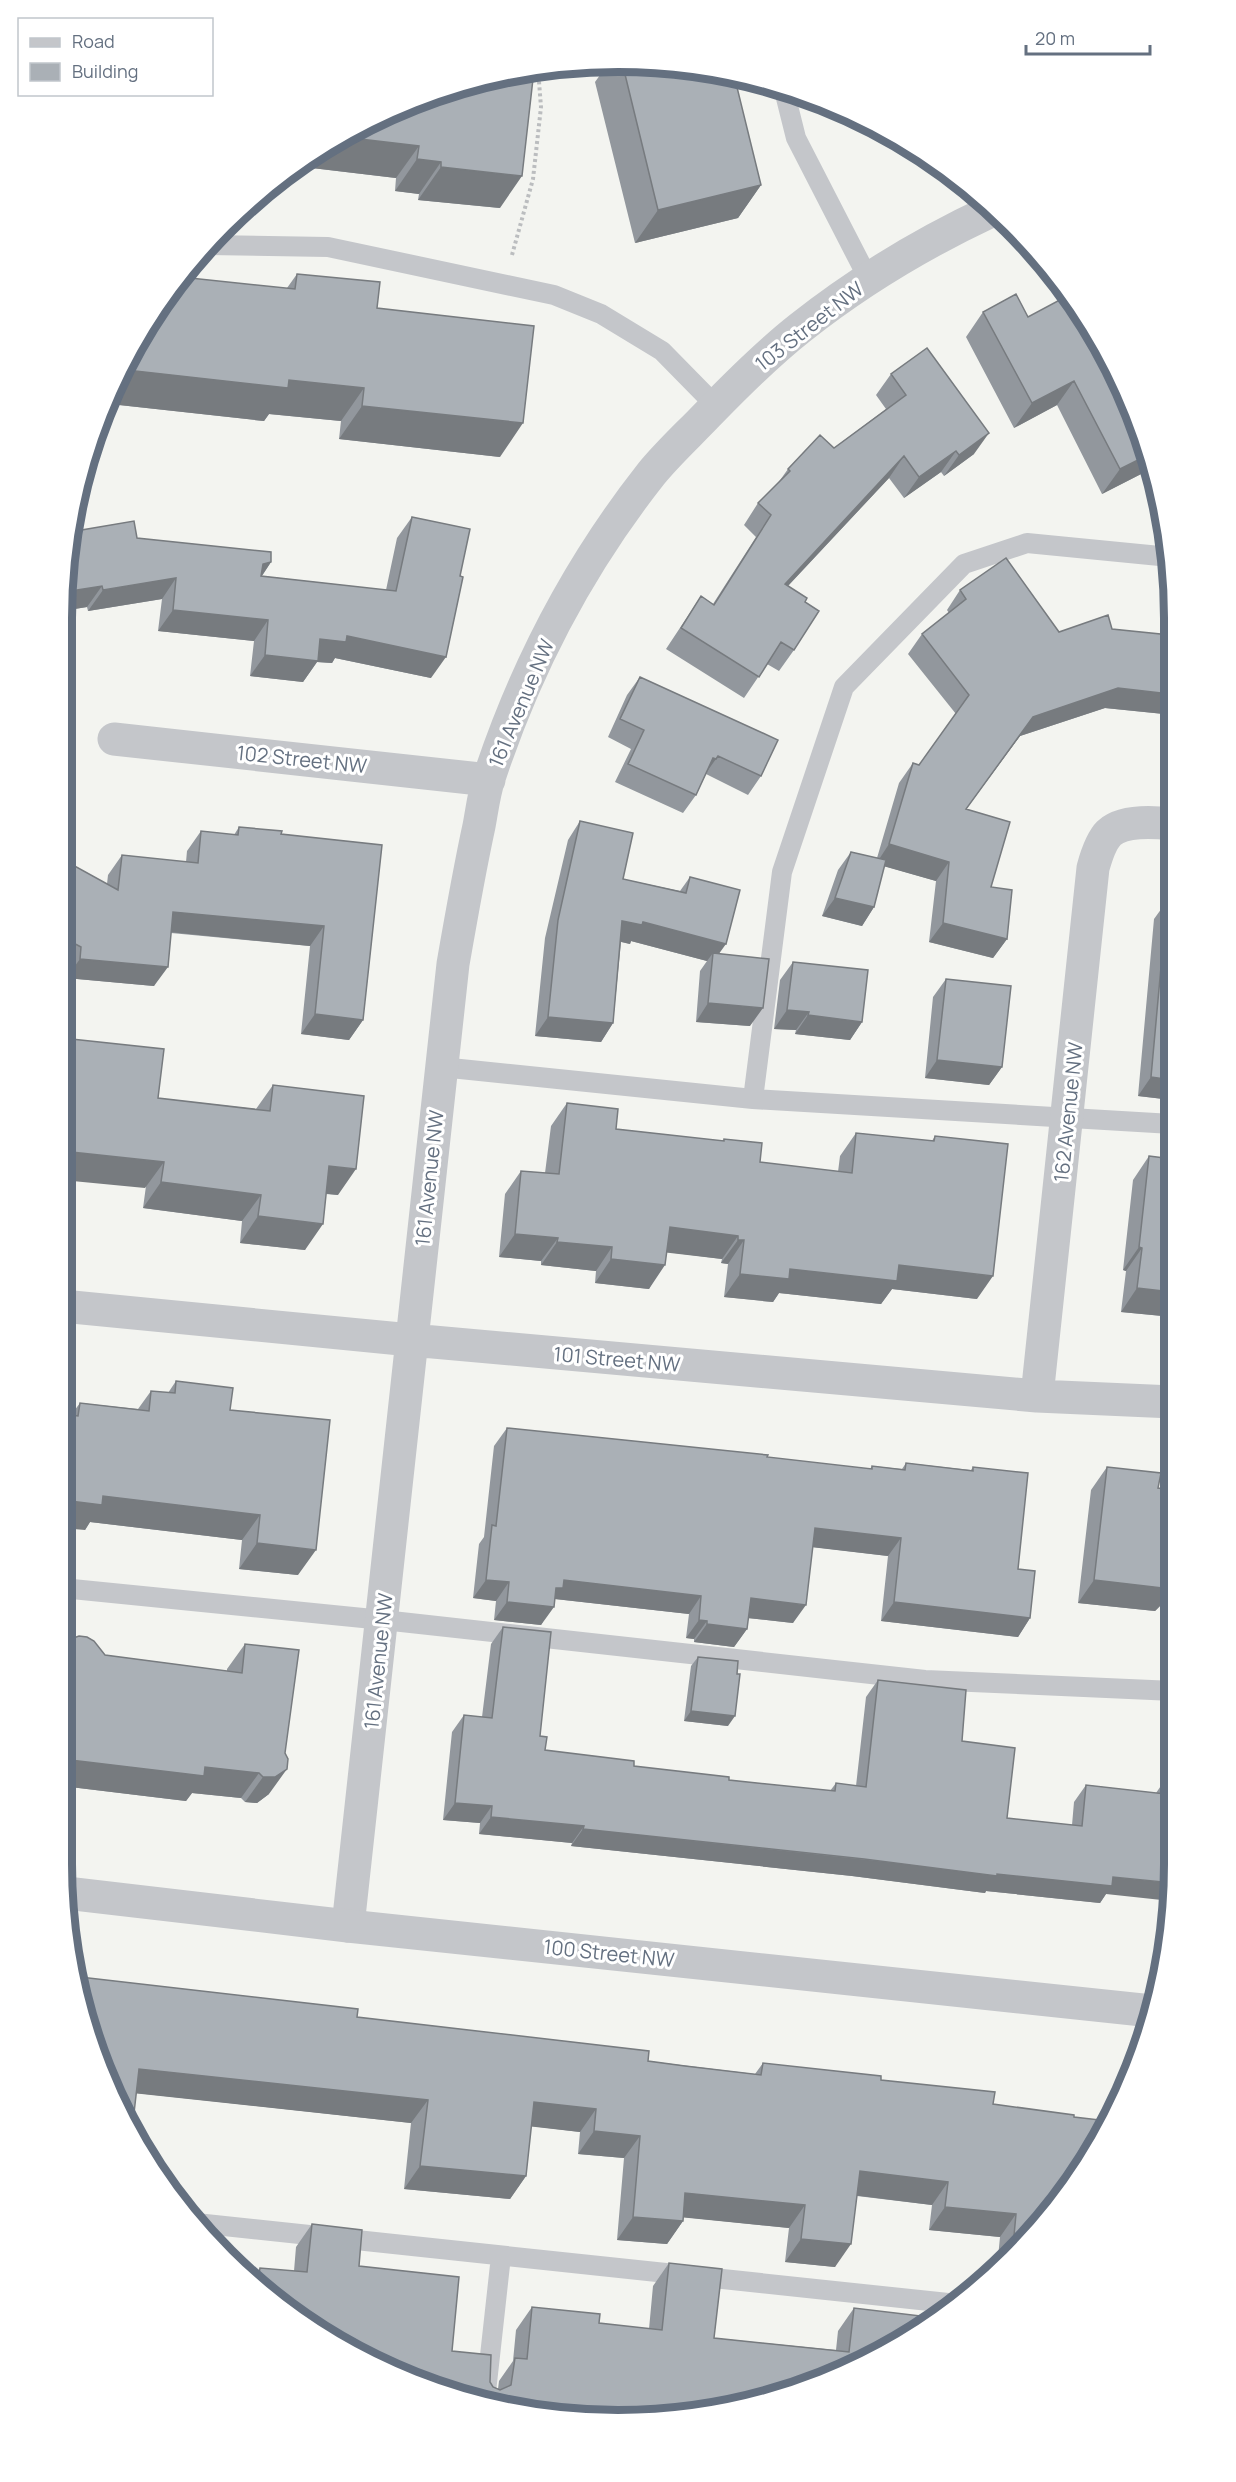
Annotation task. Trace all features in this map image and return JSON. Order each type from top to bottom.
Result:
[{"type":"street","name":"103 Street NW","points":[[652,473],[716,406],[800,327],[869,279],[985,214]]},
{"type":"street","name":"161 Avenue NW","points":[[348,1926],[383,1620],[441,1067],[453,964],[469,870],[489,780],[522,692],[563,606],[606,536],[652,473]]},
{"type":"street","name":"102 Street NW","points":[[114,739],[489,780]]},
{"type":"street","name":"162 Avenue NW","points":[[1037,1396],[1093,868],[1097,854],[1110,832],[1148,821],[1164,823]]},
{"type":"street","name":"101 Street NW","points":[[72,1307],[1037,1396],[1164,1402]]},
{"type":"street","name":"100 Street NW","points":[[73,1894],[348,1926],[1144,2010]]},
{"type":"lane","points":[[786,99],[796,138],[869,279]]},
{"type":"lane","points":[[219,245],[328,247],[554,296],[601,314],[662,351],[716,406]]},
{"type":"lane","points":[[753,1099],[782,872],[844,687],[964,564],[1026,543],[1160,556]]},
{"type":"lane","points":[[441,1067],[753,1099],[1164,1124]]},
{"type":"lane","points":[[72,1589],[383,1620],[925,1680],[1164,1691]]},
{"type":"lane","points":[[207,2224],[943,2302]]},
{"type":"lane","points":[[486,2393],[501,2256]]},
{"type":"path","points":[[503,285],[533,179],[541,107],[539,78]]},
{"type":"building","points":[[624,72],[689,77],[736,85],[761,185],[658,210]]},
{"type":"building","points":[[533,79],[522,176],[441,167],[441,162],[417,159],[419,146],[357,139],[442,101],[511,82]]},
{"type":"building","points":[[297,274],[380,282],[377,308],[534,326],[523,423],[362,406],[364,388],[289,380],[288,388],[131,370],[164,315],[191,278],[295,289]]},
{"type":"building","points":[[1016,294],[1028,317],[1061,299],[1091,345],[1108,377],[1140,459],[1120,469],[1074,381],[1032,403],[983,312]]},
{"type":"building","points":[[927,348],[989,433],[959,455],[956,451],[919,477],[904,456],[785,584],[807,598],[805,602],[819,611],[794,650],[781,642],[759,677],[681,628],[701,596],[714,605],[771,515],[758,503],[790,471],[788,469],[820,435],[834,448],[906,395],[891,374]]},
{"type":"building","points":[[412,517],[470,529],[460,576],[463,577],[446,657],[347,636],[346,642],[320,639],[318,661],[265,655],[268,620],[173,610],[176,578],[103,590],[102,586],[73,591],[79,530],[134,521],[137,538],[271,552],[271,562],[263,564],[261,576],[396,591]]},
{"type":"building","points":[[1006,558],[1059,632],[1108,615],[1112,629],[1164,634],[1164,693],[1118,688],[1033,717],[966,809],[1010,822],[991,887],[1012,890],[1007,939],[943,923],[949,862],[889,844],[913,763],[919,765],[969,695],[922,634],[966,599],[960,590]]},
{"type":"building","points":[[640,677],[778,740],[761,776],[718,756],[716,759],[713,758],[696,795],[628,764],[644,730],[620,719]]},
{"type":"building","points":[[580,821],[633,833],[623,879],[686,893],[690,877],[740,890],[726,944],[643,922],[642,925],[622,921],[613,1023],[548,1017],[558,920]]},
{"type":"building","points":[[239,827],[382,845],[363,1020],[315,1014],[324,926],[173,912],[168,967],[80,959],[81,947],[72,942],[72,865],[118,890],[122,855],[198,863],[201,831],[238,835]]},
{"type":"building","points":[[851,852],[886,860],[874,907],[835,898]]},
{"type":"building","points":[[1164,934],[1164,1079],[1151,1077]]},
{"type":"building","points":[[713,953],[769,959],[763,1008],[708,1003]]},
{"type":"building","points":[[793,962],[868,970],[862,1022],[787,1010]]},
{"type":"building","points":[[946,979],[1011,986],[1002,1067],[937,1060]]},
{"type":"building","points":[[72,1039],[164,1049],[158,1098],[270,1111],[273,1085],[364,1096],[356,1169],[329,1166],[323,1224],[258,1216],[261,1195],[161,1182],[164,1162],[72,1152]]},
{"type":"building","points":[[567,1103],[618,1109],[616,1129],[762,1143],[760,1162],[852,1173],[856,1133],[934,1141],[935,1136],[1008,1144],[993,1276],[899,1265],[897,1281],[790,1269],[789,1279],[740,1274],[744,1240],[738,1240],[738,1236],[670,1227],[665,1265],[611,1259],[612,1247],[557,1242],[558,1238],[515,1234],[521,1171],[559,1174]]},
{"type":"building","points":[[1149,1156],[1164,1158],[1164,1291],[1137,1288],[1142,1248],[1139,1247]]},
{"type":"building","points":[[176,1381],[233,1388],[230,1410],[330,1420],[316,1550],[257,1543],[260,1515],[103,1496],[102,1505],[72,1501],[72,1415],[78,1416],[80,1403],[149,1411],[151,1391],[175,1393]]},
{"type":"building","points":[[507,1428],[768,1455],[767,1457],[872,1469],[872,1466],[905,1470],[906,1463],[973,1471],[973,1467],[1028,1473],[1018,1569],[1035,1571],[1030,1618],[894,1602],[901,1538],[815,1528],[806,1605],[751,1598],[747,1629],[707,1624],[707,1621],[699,1620],[701,1596],[564,1580],[563,1588],[556,1588],[554,1607],[507,1602],[509,1582],[486,1580],[492,1525],[496,1526]]},
{"type":"building","points":[[1107,1467],[1161,1473],[1158,1488],[1164,1489],[1164,1588],[1094,1580]]},
{"type":"building","points":[[503,1627],[551,1632],[540,1736],[547,1737],[545,1750],[634,1761],[634,1766],[729,1777],[729,1780],[835,1791],[836,1783],[866,1787],[878,1680],[966,1690],[962,1741],[1015,1748],[1007,1818],[1082,1826],[1086,1785],[1164,1794],[1163,1882],[1113,1877],[1112,1886],[997,1874],[997,1876],[864,1859],[583,1829],[584,1826],[491,1817],[492,1806],[455,1803],[464,1715],[492,1718]]},
{"type":"building","points":[[87,1637],[94,1641],[105,1655],[242,1673],[245,1644],[299,1650],[285,1753],[288,1759],[287,1769],[275,1777],[263,1777],[259,1773],[205,1767],[204,1776],[72,1760],[72,1638]]},
{"type":"building","points":[[698,1657],[738,1661],[737,1674],[740,1674],[735,1716],[691,1711]]},
{"type":"building","points":[[84,1977],[358,2009],[357,2017],[649,2051],[648,2061],[685,2066],[761,2075],[763,2063],[881,2076],[881,2080],[995,2092],[993,2104],[1100,2120],[1072,2167],[1029,2224],[1014,2240],[1016,2214],[945,2207],[948,2182],[860,2171],[851,2244],[801,2239],[805,2205],[685,2193],[683,2221],[633,2217],[640,2136],[594,2131],[596,2109],[534,2102],[526,2176],[420,2166],[428,2100],[139,2069],[134,2116],[101,2040]]},
{"type":"building","points":[[312,2224],[362,2230],[359,2266],[459,2277],[452,2351],[491,2355],[490,2382],[493,2387],[500,2390],[511,2385],[515,2358],[527,2359],[532,2307],[600,2314],[599,2323],[662,2330],[669,2263],[722,2269],[714,2338],[849,2352],[854,2308],[923,2316],[859,2354],[794,2381],[759,2391],[725,2400],[654,2409],[582,2409],[511,2400],[442,2381],[409,2368],[345,2337],[315,2318],[259,2276],[260,2268],[307,2272]]}]
